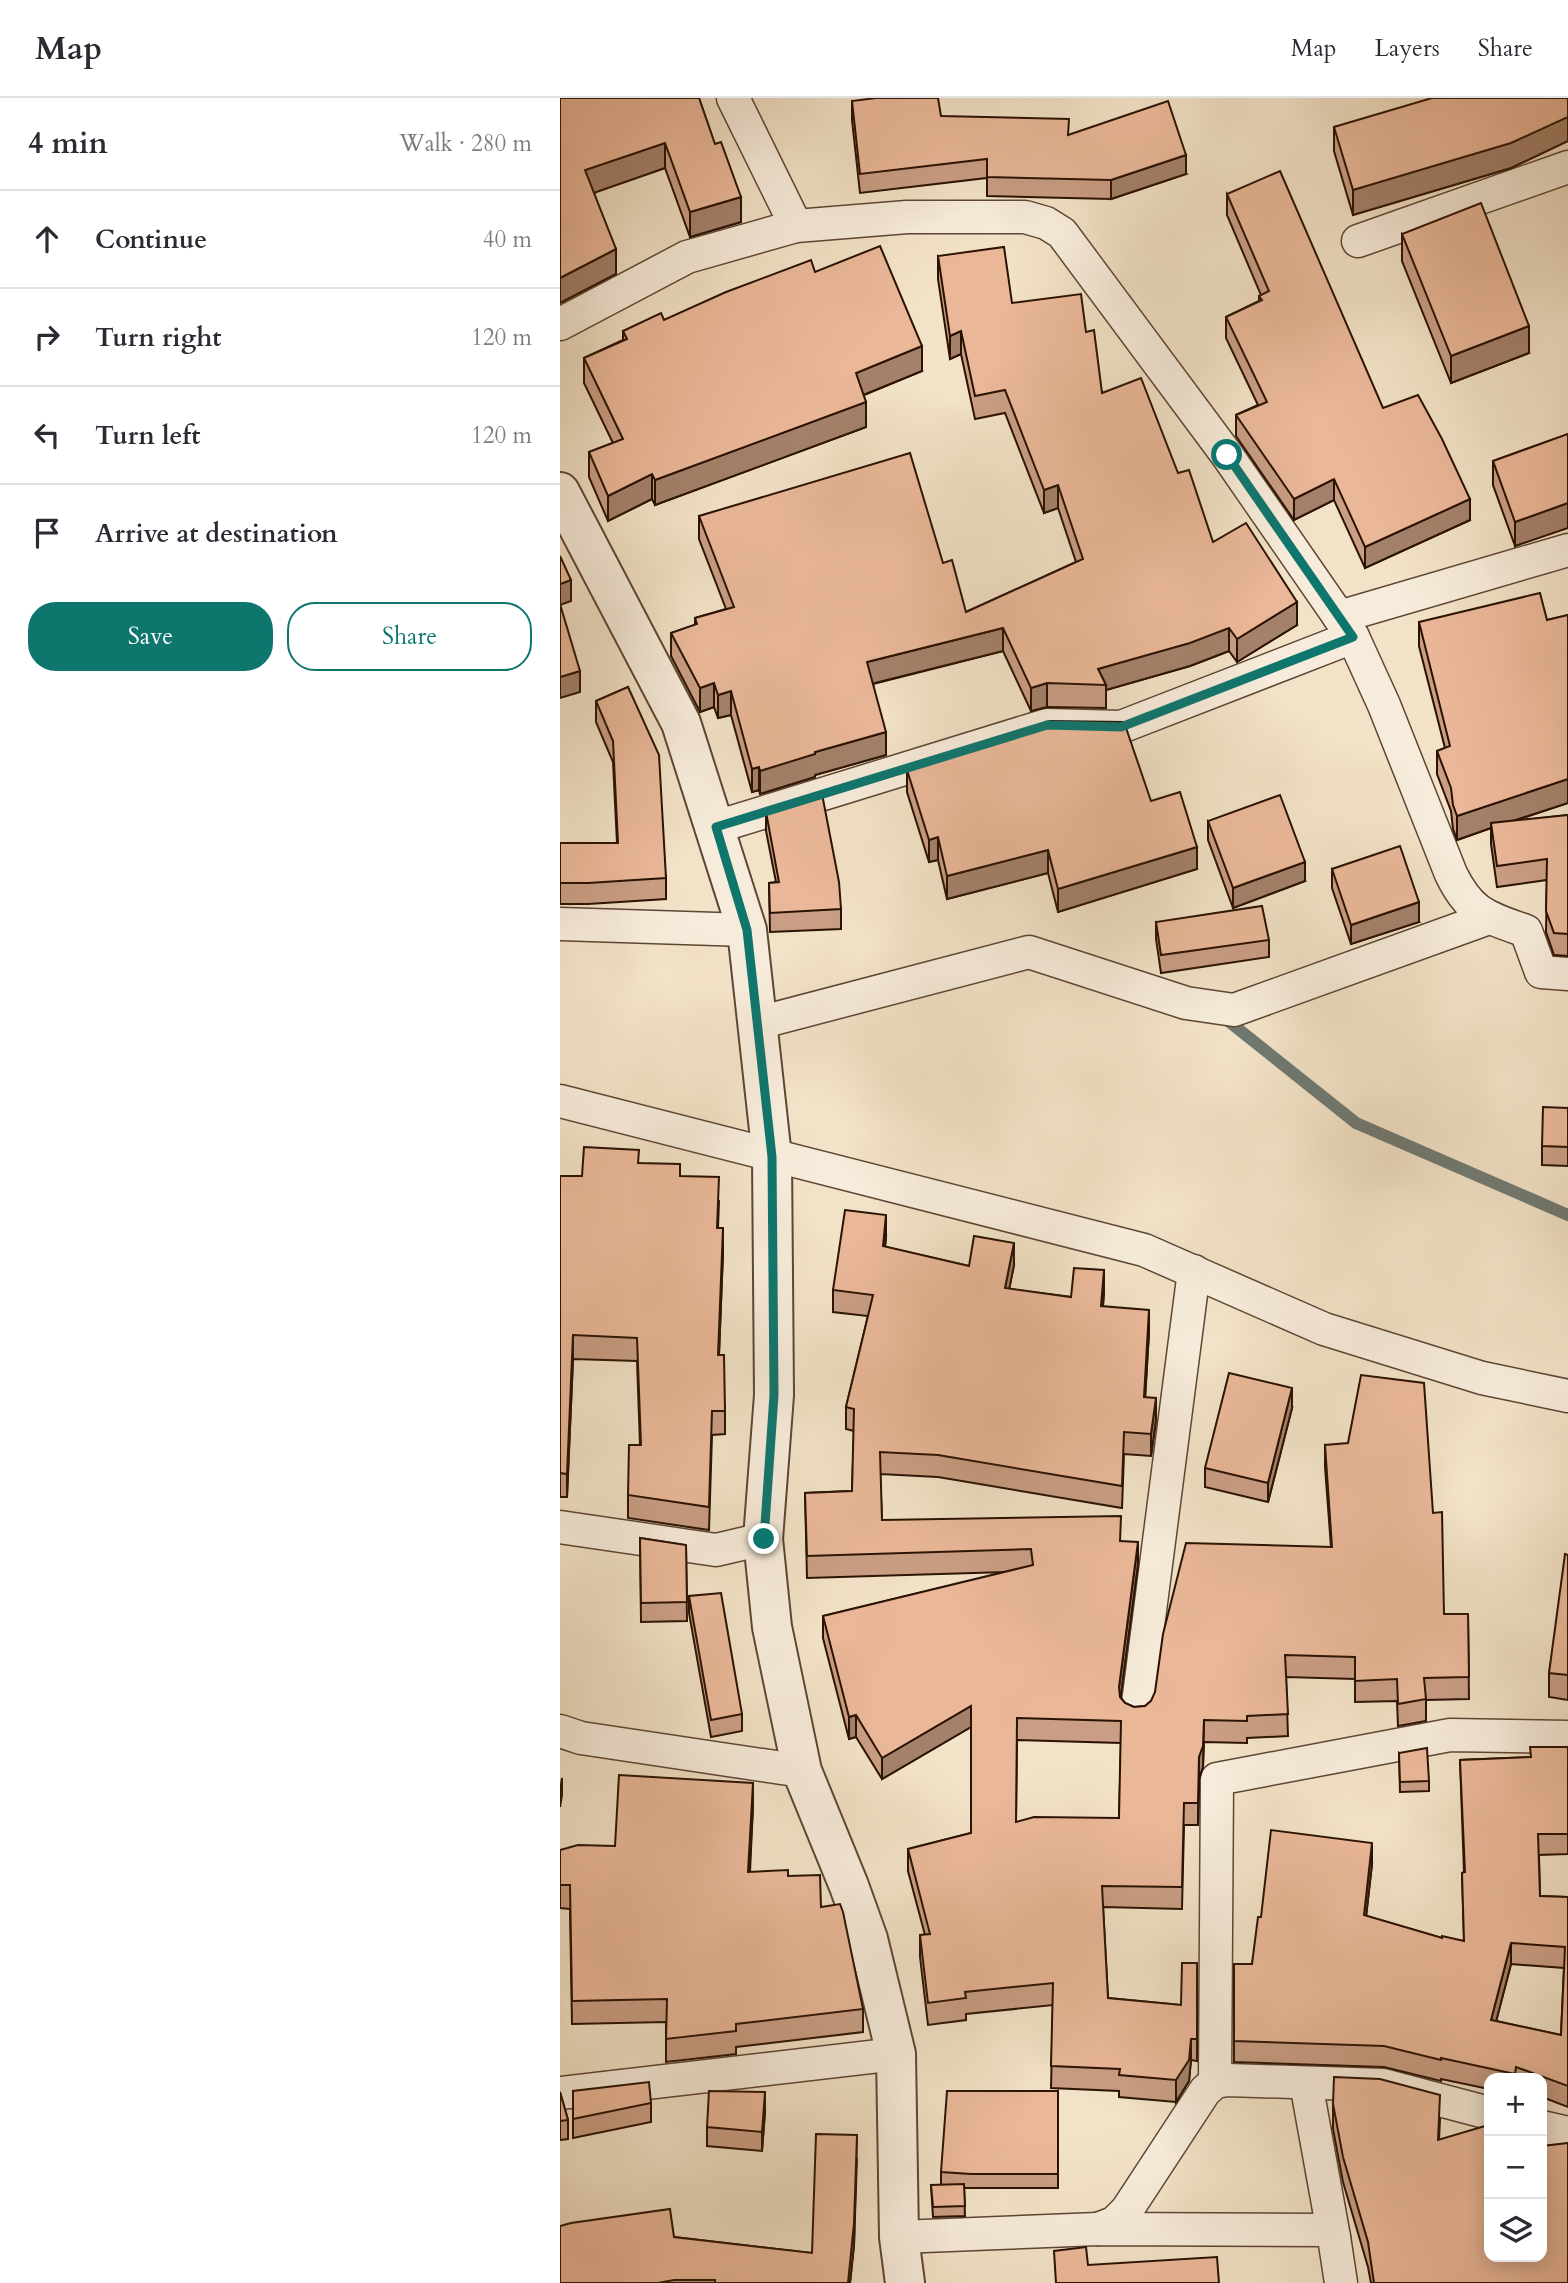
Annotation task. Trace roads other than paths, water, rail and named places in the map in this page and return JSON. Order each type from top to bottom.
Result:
[{"type":"street","points":[[733,98],[796,226]]},
{"type":"street","points":[[1359,241],[1568,167]]},
{"type":"street","points":[[560,324],[687,257],[796,226],[906,217],[1025,217],[1046,223],[1062,233],[1227,455],[1346,627],[1384,705],[1463,897],[1489,918],[1526,930],[1541,972],[1568,974]]},
{"type":"street","points":[[560,492],[681,723],[747,930],[772,1157],[774,1395],[764,1539],[772,1627],[802,1770],[868,1939],[896,2054],[899,2237],[905,2283]]},
{"type":"street","points":[[716,827],[1047,725],[1121,727],[1346,627],[1568,550]]},
{"type":"street","points":[[758,1023],[1029,952],[1186,1003],[1234,1010],[1489,918]]},
{"type":"street","points":[[560,924],[747,930]]},
{"type":"street","points":[[560,1101],[1144,1250],[1324,1329],[1482,1378],[1568,1396]]},
{"type":"street","points":[[1137,1711],[1195,1271]]},
{"type":"street","points":[[560,1527],[716,1550],[764,1539]]},
{"type":"street","points":[[560,1731],[581,1738],[802,1770]]},
{"type":"street","points":[[1215,2082],[1217,1779],[1450,1735],[1568,1737]]},
{"type":"street","points":[[560,2092],[896,2054]]},
{"type":"street","points":[[1098,2229],[1114,2223],[1127,2210],[1205,2091],[1215,2082],[1228,2080],[1383,2085],[1484,2112]]},
{"type":"street","points":[[1306,2082],[1341,2283]]},
{"type":"street","points":[[1547,2127],[1568,2133]]},
{"type":"street","points":[[899,2237],[1098,2229],[1325,2230],[1334,2237]]},
{"type":"waterway","points":[[1227,1020],[1356,1123],[1568,1215]]}]
